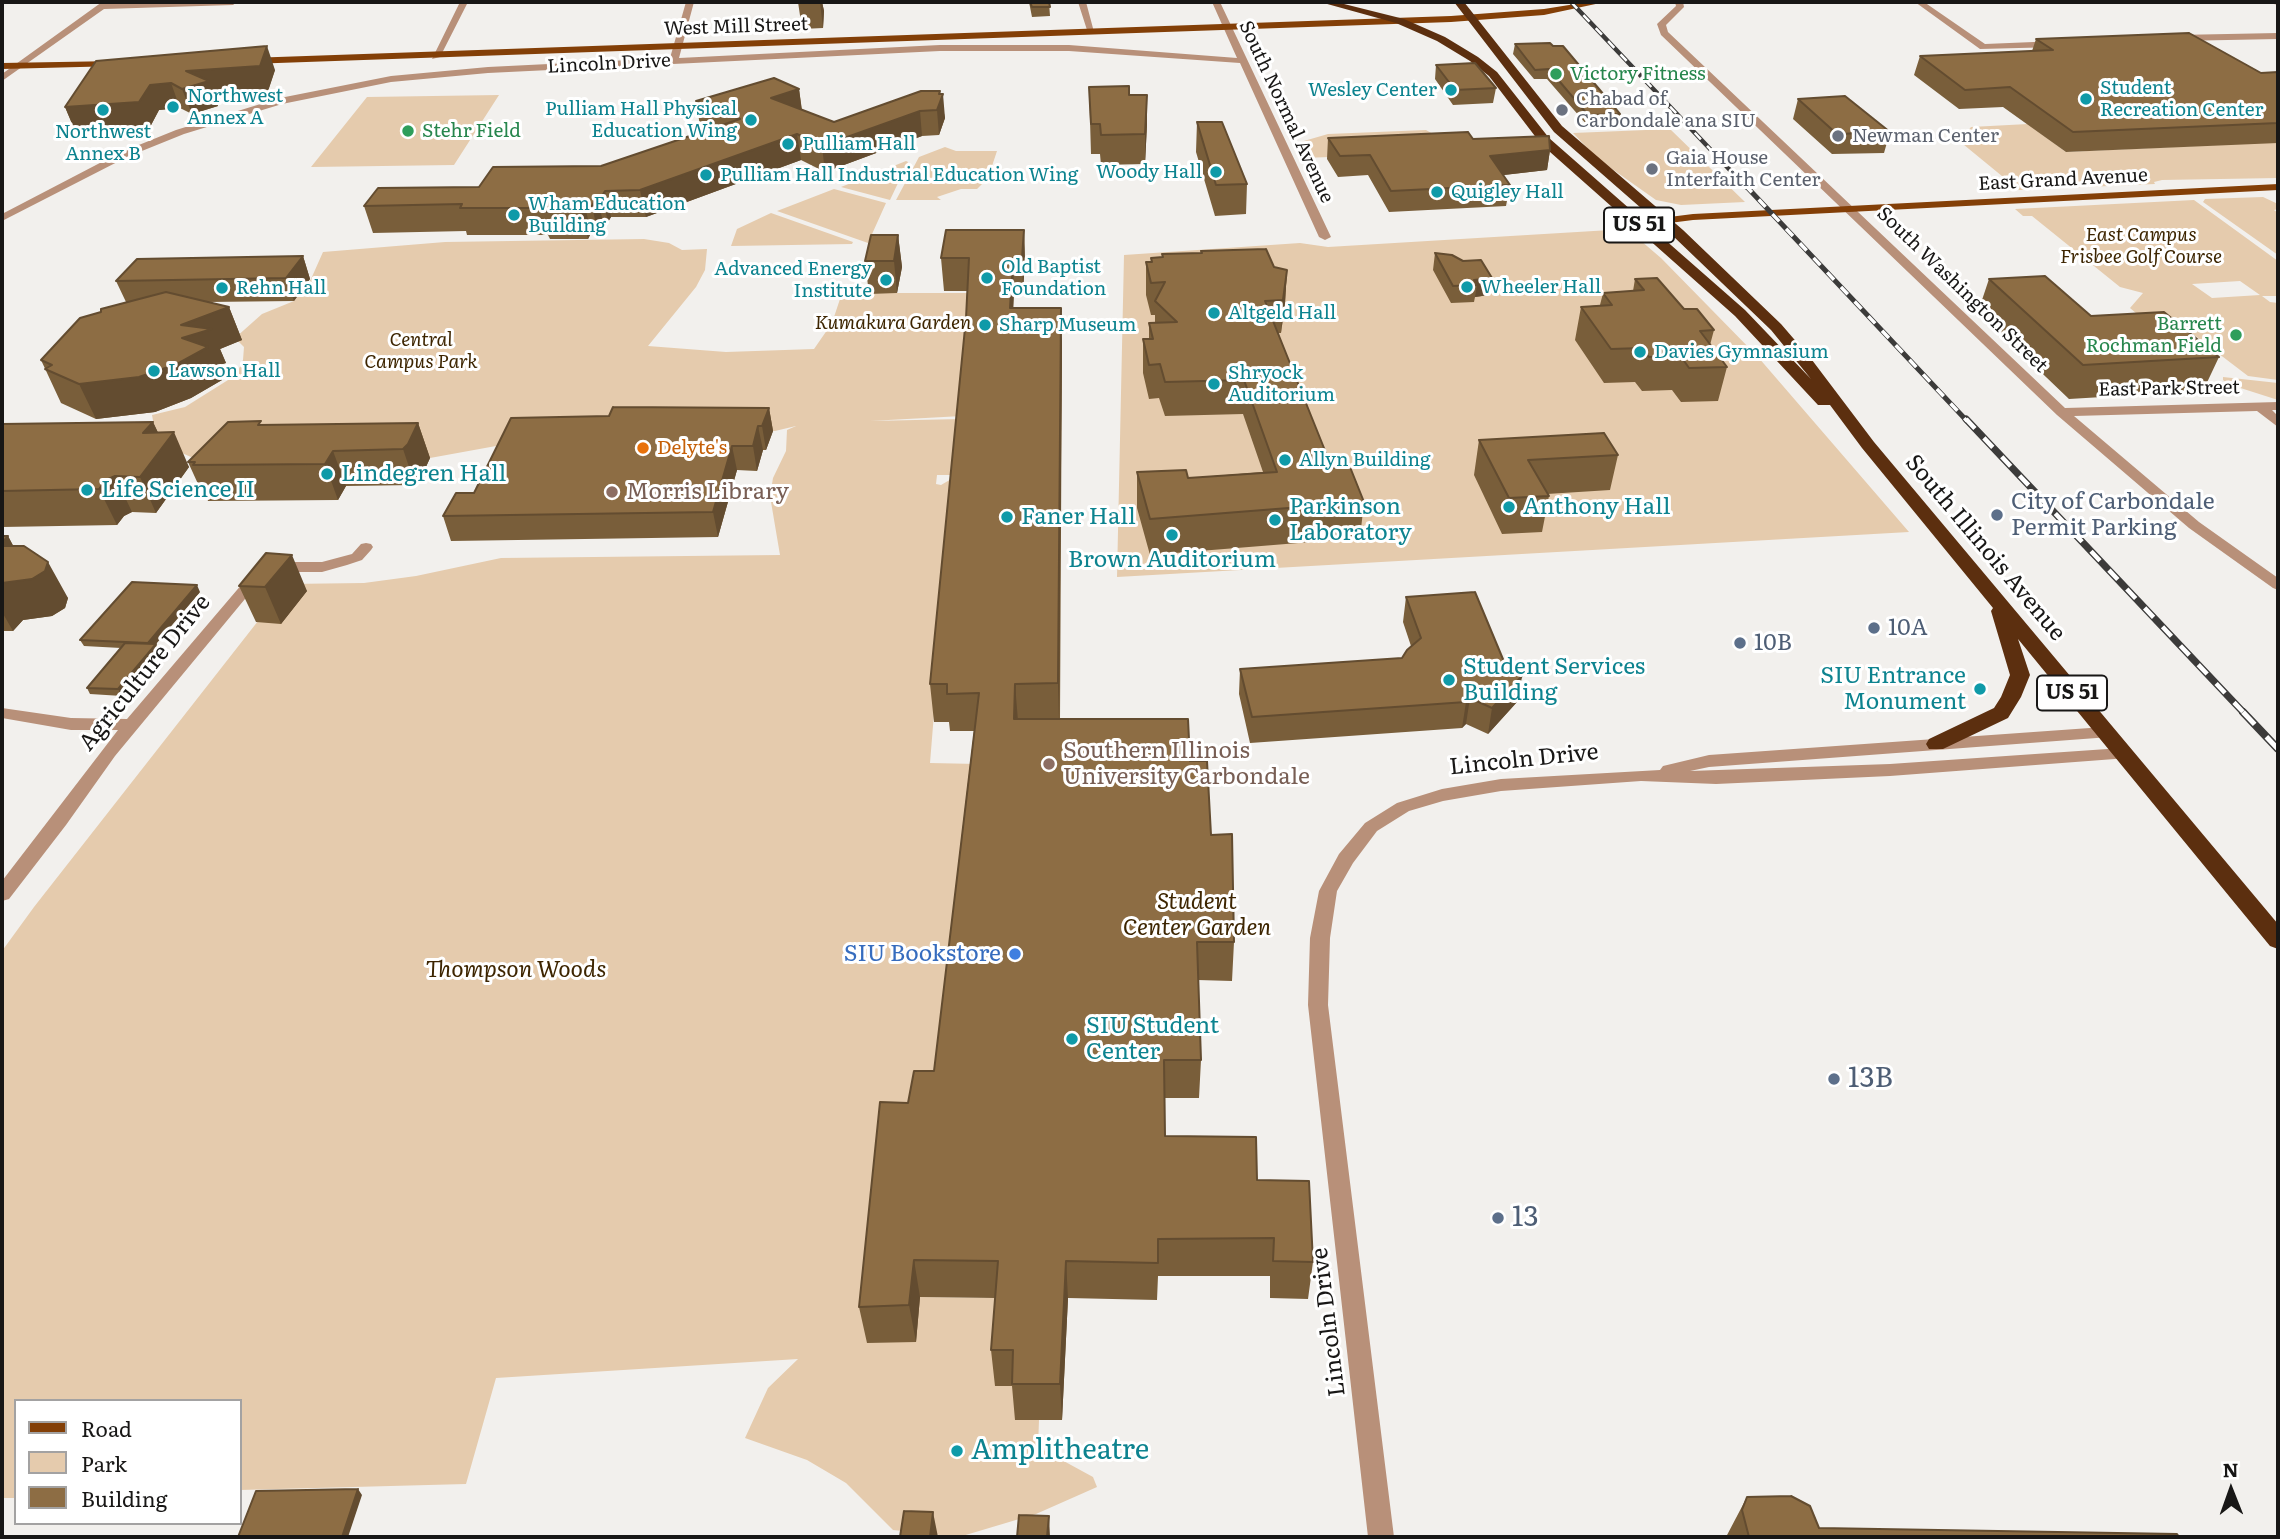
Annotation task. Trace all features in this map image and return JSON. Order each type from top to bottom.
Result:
[{"type":"highway","name":"South Illinois Avenue","points":[[1325,2],[1400,21],[1462,51],[1493,74],[1545,141],[1740,313],[1793,372],[1868,445]]},
{"type":"highway","name":"South Illinois Avenue","points":[[1465,9],[1558,129],[1664,220],[1776,327],[1807,363],[1868,445],[2278,940]]},
{"type":"highway","points":[[1936,744],[2001,713],[2020,676],[1995,596]]},
{"type":"main road","points":[[1465,9],[1545,2]]},
{"type":"main road","points":[[1465,9],[1544,12],[1601,2]]},
{"type":"main road","name":"West Mill Street","points":[[232,59],[436,54],[679,43],[863,41],[1225,22],[1400,21],[1465,9]]},
{"type":"main road","name":"West Mill Street","points":[[1225,22],[1369,12],[1465,9]]},
{"type":"main road","points":[[2,63],[132,61]]},
{"type":"main road","name":"East Grand Avenue","points":[[1639,224],[1664,220],[2278,187]]},
{"type":"street","points":[[2,78],[105,4],[233,2]]},
{"type":"street","points":[[436,54],[464,2]]},
{"type":"street","points":[[674,61],[690,2]]},
{"type":"street","points":[[1082,2],[1090,27]]},
{"type":"street","name":"South Normal Avenue","points":[[1216,2],[1325,237]]},
{"type":"street","name":"South Washington Street","points":[[1679,2],[1680,7],[1661,24],[1664,33],[2062,412],[2193,525],[2278,584]]},
{"type":"street","points":[[1919,2],[1983,47],[2067,43]]},
{"type":"street","points":[[2165,39],[2278,36]]},
{"type":"street","name":"Lincoln Drive","points":[[2,218],[152,142],[216,119],[280,101],[354,85],[439,74],[987,47],[1077,49],[1244,61]]},
{"type":"street","name":"East Park Street","points":[[2062,412],[2278,406]]},
{"type":"street","points":[[2261,407],[2278,423]]},
{"type":"street","name":"Agriculture Drive","points":[[2,894],[131,725],[259,573],[278,567],[322,567],[357,557],[366,547]]},
{"type":"street","points":[[2,713],[71,724],[131,725]]},
{"type":"street","points":[[1641,775],[1709,761],[2104,733]]},
{"type":"street","name":"Lincoln Drive","points":[[1381,1537],[1318,1005],[1320,938],[1328,891],[1346,859],[1371,827],[1403,807],[1442,795],[1501,785],[1641,775],[1716,778],[1890,771],[2122,754]]},
{"type":"green space","name":"Stehr Field","points":[[499,95],[454,165],[311,167],[367,97]]},
{"type":"green space","name":"East Campus Frisbee Golf Course","points":[[2028,124],[2066,152],[2278,142],[2278,178],[2162,180],[2154,182],[2155,184],[2019,190],[1958,140],[1974,139],[1967,132],[1971,127]]},
{"type":"green space","points":[[1670,129],[1745,202],[1681,205],[1656,200],[1598,159],[1573,133]]},
{"type":"green space","points":[[1426,130],[1465,152],[1303,158],[1297,143],[1328,134]]},
{"type":"green space","points":[[945,147],[956,151],[997,151],[988,178],[977,189],[961,189],[937,197],[941,200],[896,200],[919,157]]},
{"type":"green space","points":[[908,162],[890,200],[841,187]]},
{"type":"green space","points":[[834,189],[886,203],[868,243],[777,211]]},
{"type":"green space","points":[[2263,197],[2278,204],[2278,209],[2274,210],[2278,213],[2278,255],[2203,202],[2205,199]]},
{"type":"green space","name":"East Campus Frisbee Golf Course","points":[[2194,200],[2278,261],[2278,296],[2262,296],[2270,302],[2278,303],[2278,380],[2248,376],[2189,331],[2167,332],[2143,319],[2130,308],[2143,293],[2120,287],[2032,216],[2023,216],[2015,209]],"holes":[[[2240,281],[2260,295],[2212,298],[2192,284]]]},
{"type":"green space","points":[[771,213],[853,242],[731,246],[737,229]]},
{"type":"green space","points":[[1627,229],[1661,258],[1758,357],[1909,532],[1117,577],[1124,255],[1300,243],[1328,247]]},
{"type":"green space","name":"Thompson Woods","points":[[644,239],[669,243],[682,250],[707,249],[705,270],[696,287],[648,346],[726,352],[814,349],[832,323],[842,293],[971,293],[962,416],[870,421],[962,419],[957,475],[937,475],[936,484],[941,485],[953,478],[930,763],[978,764],[920,1297],[1002,1298],[1017,1386],[1015,1420],[1039,1420],[1038,1447],[1093,1477],[1097,1487],[1036,1514],[959,1537],[893,1530],[846,1483],[807,1460],[745,1438],[768,1388],[798,1359],[496,1378],[466,1484],[242,1490],[242,1399],[14,1399],[14,1498],[2,1498],[2,951],[287,584],[364,583],[416,576],[501,558],[780,555],[770,496],[773,478],[786,451],[787,430],[796,426],[775,431],[693,430],[518,442],[430,458],[275,456],[200,461],[157,442],[152,415],[185,407],[236,375],[243,360],[244,347],[235,338],[262,314],[294,301],[311,279],[323,252],[445,242]]},
{"type":"green space","points":[[2223,377],[2278,383],[2278,400],[2228,384]]},
{"type":"building","points":[[1030,2],[1049,2],[1050,7],[1032,7]]},
{"type":"building","name":"Student Recreation Center","points":[[2189,33],[2261,73],[2278,72],[2278,123],[2073,132],[2010,87],[1965,90],[1920,56],[2053,50],[2036,39]]},
{"type":"building","points":[[1550,43],[1553,46],[1563,46],[1620,114],[1588,115],[1549,69],[1535,70],[1515,44]]},
{"type":"building","points":[[267,46],[260,66],[186,71],[209,81],[182,89],[171,83],[150,85],[139,102],[65,107],[96,61]]},
{"type":"building","points":[[1475,63],[1496,88],[1455,90],[1436,65]]},
{"type":"building","points":[[774,78],[799,89],[771,98],[834,122],[921,91],[940,91],[939,94],[943,94],[937,110],[920,111],[822,146],[797,134],[640,190],[605,191],[602,196],[597,196],[592,206],[585,206],[581,212],[543,212],[545,208],[460,208],[462,204],[364,206],[378,188],[479,187],[493,167],[601,166],[740,119],[696,101]]},
{"type":"building","points":[[1129,86],[1129,95],[1147,95],[1145,134],[1101,135],[1100,124],[1091,124],[1089,87]]},
{"type":"building","points":[[1845,96],[1890,132],[1837,134],[1798,99]]},
{"type":"building","points":[[1197,122],[1222,122],[1247,184],[1216,185]]},
{"type":"building","points":[[1468,132],[1473,139],[1549,136],[1550,150],[1490,156],[1510,185],[1391,191],[1370,155],[1340,156],[1328,138]]},
{"type":"building","name":"SIU Student Center","points":[[946,230],[1024,230],[1022,258],[1013,258],[1010,308],[1061,308],[1058,683],[1015,684],[1014,719],[1188,719],[1190,761],[1207,761],[1211,835],[1232,834],[1234,942],[1197,942],[1201,1060],[1164,1060],[1165,1136],[1256,1137],[1257,1180],[1309,1181],[1313,1262],[1273,1261],[1274,1238],[1158,1239],[1158,1263],[1066,1261],[1060,1384],[1012,1384],[1013,1350],[991,1350],[998,1261],[914,1260],[909,1305],[859,1307],[880,1102],[908,1103],[914,1071],[934,1071],[979,693],[947,694],[947,684],[930,684],[966,318],[969,258],[941,258]]},
{"type":"building","points":[[871,235],[898,235],[894,261],[865,261]]},
{"type":"building","points":[[1266,249],[1274,267],[1287,270],[1283,300],[1265,301],[1332,468],[1350,467],[1364,502],[1150,519],[1137,472],[1186,470],[1188,478],[1277,472],[1244,380],[1165,382],[1160,364],[1149,365],[1143,339],[1153,339],[1149,323],[1177,322],[1155,301],[1165,282],[1151,283],[1146,262],[1152,262],[1151,258],[1163,257],[1162,254]]},
{"type":"building","points":[[1435,253],[1452,255],[1463,261],[1481,260],[1492,278],[1474,280],[1477,285],[1453,286]]},
{"type":"building","points":[[303,256],[286,278],[116,281],[137,259]]},
{"type":"building","points":[[2045,276],[2091,316],[2164,312],[2219,357],[2083,365],[1989,279]]},
{"type":"building","points":[[1657,278],[1684,309],[1697,309],[1714,330],[1700,331],[1727,367],[1689,368],[1680,355],[1649,357],[1642,348],[1611,349],[1581,307],[1612,305],[1603,293],[1644,290],[1635,279]]},
{"type":"building","points":[[166,292],[229,307],[181,325],[212,329],[182,338],[208,347],[177,364],[139,377],[79,384],[45,369],[52,365],[41,360],[80,318],[101,312],[101,309]]},
{"type":"building","name":"Morris Library","points":[[613,407],[769,408],[762,426],[758,426],[753,446],[732,446],[713,512],[443,516],[456,493],[474,493],[511,418],[609,416]]},
{"type":"building","points":[[261,421],[258,425],[418,423],[403,449],[333,451],[325,464],[193,465],[195,462],[188,462],[228,422]]},
{"type":"building","points":[[153,422],[143,433],[174,432],[140,477],[115,476],[106,480],[99,489],[2,491],[2,424]]},
{"type":"building","points":[[1604,433],[1618,455],[1528,460],[1549,496],[1509,498],[1479,440]]},
{"type":"building","points":[[2,546],[24,546],[48,562],[45,571],[32,579],[2,583]]},
{"type":"building","points":[[266,553],[292,555],[265,587],[239,586]]},
{"type":"building","points":[[132,582],[197,585],[148,643],[80,640]]},
{"type":"building","points":[[1475,592],[1505,664],[1502,668],[1522,676],[1492,708],[1470,698],[1466,702],[1252,717],[1240,669],[1402,658],[1421,638],[1406,597]]},
{"type":"building","points":[[125,643],[156,644],[118,689],[87,688]]},
{"type":"building","points":[[358,1489],[342,1537],[238,1537],[256,1491]]},
{"type":"building","points":[[1791,1496],[1810,1506],[1819,1528],[2177,1534],[2179,1537],[1749,1537],[1742,1510],[1747,1497]]},
{"type":"building","points":[[904,1511],[933,1512],[930,1537],[900,1537]]},
{"type":"building","points":[[1019,1515],[1049,1516],[1047,1537],[1017,1537]]},
{"type":"railway","points":[[1571,2],[1746,187]]},
{"type":"railway","points":[[1745,185],[1967,421]]},
{"type":"railway","points":[[1966,419],[2244,713]]},
{"type":"railway","points":[[2243,712],[2278,749]]},
{"type":"place","name":"Victory Fitness","points":[[1556,74]]},
{"type":"place","name":"Wesley Center","points":[[1451,90]]},
{"type":"place","name":"Student Recreation Center","points":[[2086,99]]},
{"type":"place","name":"Northwest Annex A","points":[[173,107]]},
{"type":"place","name":"Northwest Annex B","points":[[103,110]]},
{"type":"place","name":"Chabad of Carbondale ana SIU","points":[[1562,110]]},
{"type":"place","name":"Pulliam Hall Physical Education Wing","points":[[751,120]]},
{"type":"place","name":"Stehr Field","points":[[408,131]]},
{"type":"place","name":"Newman Center","points":[[1838,136]]},
{"type":"place","name":"Pulliam Hall","points":[[788,144]]},
{"type":"place","name":"Gaia House Interfaith Center","points":[[1652,169]]},
{"type":"place","name":"Woody Hall","points":[[1216,172]]},
{"type":"place","name":"Pulliam Hall Industrial Education Wing","points":[[706,175]]},
{"type":"place","name":"Quigley Hall","points":[[1437,192]]},
{"type":"place","name":"Wham Education Building","points":[[514,215]]},
{"type":"place","name":"Old Baptist Foundation","points":[[987,278]]},
{"type":"place","name":"Advanced Energy Institute","points":[[886,280]]},
{"type":"place","name":"Wheeler Hall","points":[[1467,287]]},
{"type":"place","name":"Rehn Hall","points":[[222,288]]},
{"type":"place","name":"Altgeld Hall","points":[[1214,313]]},
{"type":"place","name":"Sharp Museum","points":[[985,325]]},
{"type":"place","name":"Barrett Rochman Field","points":[[2236,335]]},
{"type":"place","name":"Davies Gymnasium","points":[[1640,352]]},
{"type":"place","name":"Lawson Hall","points":[[154,371]]},
{"type":"place","name":"Shryock Auditorium","points":[[1214,384]]},
{"type":"place","name":"Delyte's","points":[[643,448]]},
{"type":"place","name":"Allyn Building","points":[[1285,460]]},
{"type":"place","name":"Lindegren Hall","points":[[327,474]]},
{"type":"place","name":"Life Science II","points":[[87,490]]},
{"type":"place","name":"Morris Library","points":[[612,492]]},
{"type":"place","name":"Anthony Hall","points":[[1509,507]]},
{"type":"place","name":"City of Carbondale Permit Parking","points":[[1997,515]]},
{"type":"place","name":"Faner Hall","points":[[1007,517]]},
{"type":"place","name":"Parkinson Laboratory","points":[[1275,520]]},
{"type":"place","name":"Brown Auditorium","points":[[1172,535]]},
{"type":"place","name":"10A","points":[[1874,628]]},
{"type":"place","name":"10B","points":[[1740,643]]},
{"type":"place","name":"Student Services Building","points":[[1449,680]]},
{"type":"place","name":"SIU Entrance Monument","points":[[1980,689]]},
{"type":"place","name":"Southern Illinois University Carbondale","points":[[1049,764]]},
{"type":"place","name":"SIU Bookstore","points":[[1015,954]]},
{"type":"place","name":"SIU Student Center","points":[[1072,1039]]},
{"type":"place","name":"13B","points":[[1834,1079]]},
{"type":"place","name":"13","points":[[1498,1218]]},
{"type":"place","name":"Amplitheatre","points":[[957,1451]]},
{"type":"park label","name":"Kumakura Garden","points":[[893,323]]},
{"type":"park label","name":"Central Campus Park","points":[[421,351]]},
{"type":"park label","name":"Student Center Garden","points":[[1197,915]]}]
